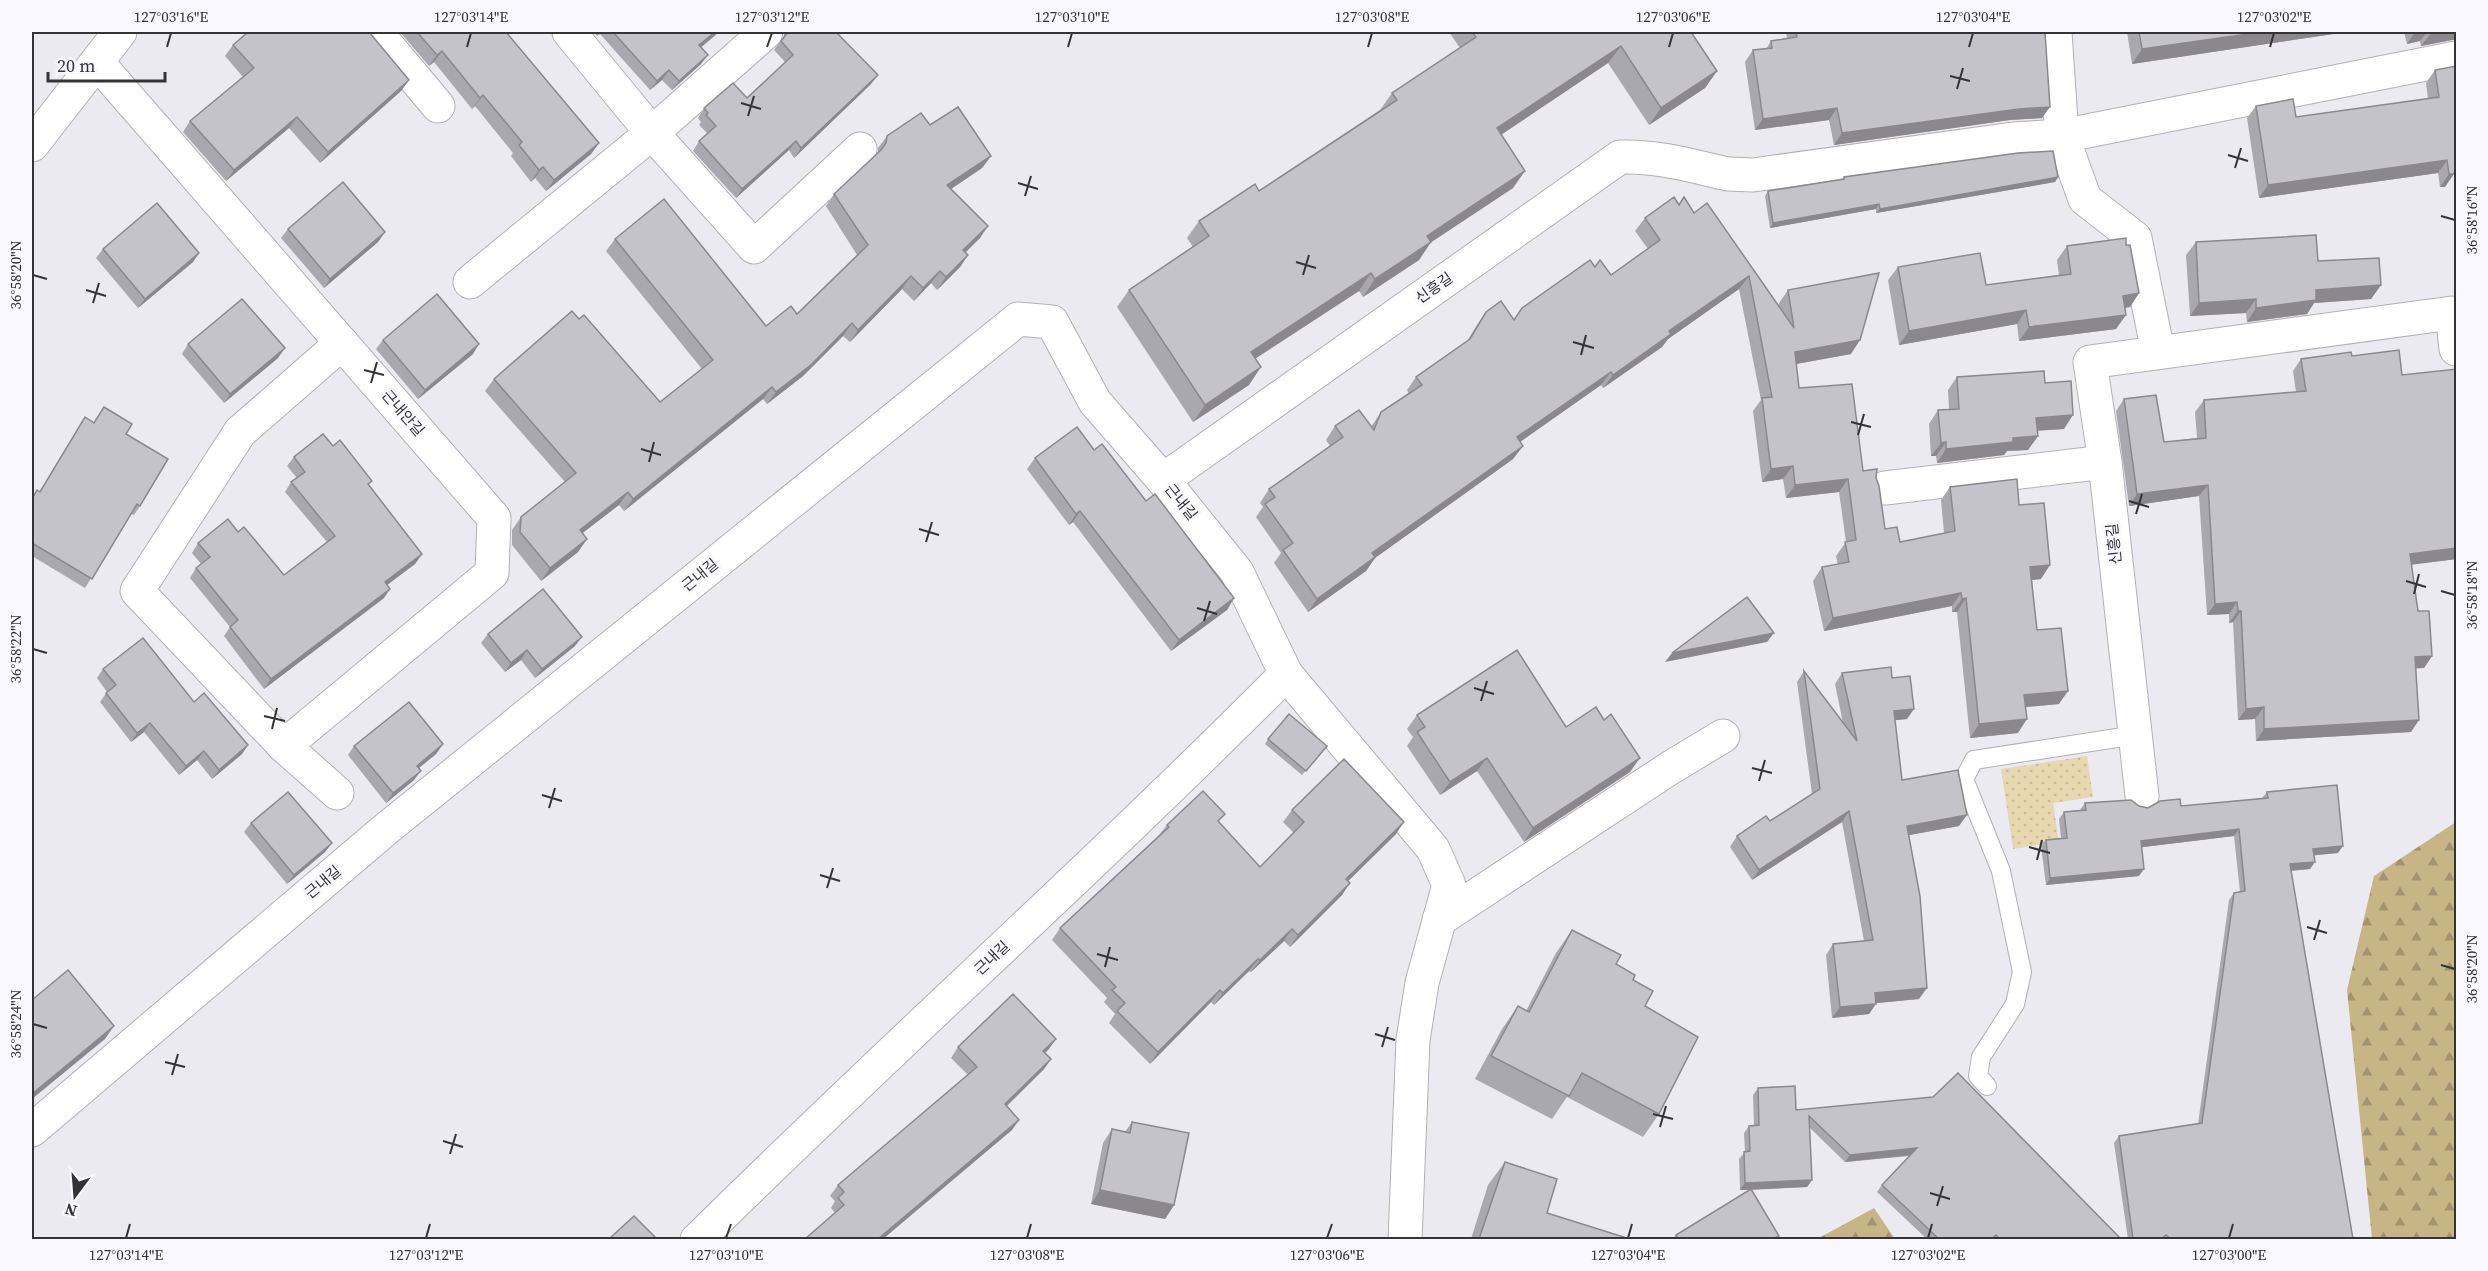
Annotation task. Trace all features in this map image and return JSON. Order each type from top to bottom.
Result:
[{"type":"street","points":[[32,145],[120,32]]},
{"type":"street","points":[[376,32],[438,106]]},
{"type":"street","points":[[569,32],[652,133],[754,247],[860,149]]},
{"type":"street","points":[[470,282],[652,133],[766,32]]},
{"type":"street","points":[[2055,32],[2062,136],[2085,199],[2135,238],[2158,352]]},
{"type":"street","name":"신흥길","points":[[1163,480],[1620,157],[1646,156],[1726,173],[1753,175],[2013,139],[2062,136],[2457,58]]},
{"type":"street","name":"근내안길","points":[[97,62],[494,518],[492,573],[284,746]]},
{"type":"street","name":"신흥길","points":[[2142,796],[2105,462],[2090,362],[2452,313],[2457,349]]},
{"type":"street","name":"근내길","points":[[32,1130],[386,829],[1018,318],[1052,322],[1095,402],[1163,480],[1238,572],[1286,674],[1433,849],[1449,885],[1422,983],[1413,1040],[1405,1239]]},
{"type":"street","points":[[337,793],[284,746],[137,591],[240,432],[342,343]]},
{"type":"street","points":[[1885,488],[2105,462]]},
{"type":"street","name":"근내길","points":[[697,1239],[781,1156],[1176,784],[1286,674]]},
{"type":"street","points":[[1439,920],[1670,768],[1723,736]]},
{"type":"lane","points":[[1988,1086],[1978,1076],[1981,1057],[2015,1004],[2022,972],[2001,871],[1964,779],[1968,768],[1974,760],[2136,735]]},
{"type":"shaded area","points":[[2087,756],[2093,797],[2053,803],[2059,842],[2013,849],[2001,769]]},
{"type":"green space","points":[[2456,822],[2456,1239],[2372,1239],[2347,990],[2374,876]]},
{"type":"green space","points":[[1874,1208],[1895,1239],[1817,1239]]},
{"type":"building","points":[[248,32],[369,32],[409,80],[328,152],[297,117],[234,170],[190,121],[254,68],[233,45]]},
{"type":"building","points":[[417,32],[506,32],[599,143],[554,180],[543,167],[539,170],[519,145],[522,142],[483,95],[480,98],[442,51],[437,55]]},
{"type":"building","points":[[613,32],[715,32],[699,45],[708,55],[679,81],[669,70],[657,81]]},
{"type":"building","points":[[788,32],[836,32],[878,75],[801,148],[796,141],[742,189],[699,141],[716,126],[706,115],[708,113],[704,108],[733,83],[747,98],[793,55],[781,41]]},
{"type":"building","points":[[1472,32],[1691,32],[1717,71],[1661,108],[1621,46],[1497,128],[1525,171],[1427,236],[1431,242],[1375,279],[1371,273],[1251,352],[1261,367],[1205,405],[1129,290],[1209,236],[1199,221],[1255,184],[1259,191],[1397,100],[1392,93],[1476,37]]},
{"type":"building","points":[[1796,32],[2045,32],[2050,107],[2019,109],[1842,133],[1837,108],[1763,119],[1753,50],[1772,48],[1771,41],[1797,37]]},
{"type":"building","points":[[2139,32],[2262,32],[2142,49]]},
{"type":"building","points":[[2457,66],[2457,162],[2454,174],[2449,174],[2447,160],[2268,185],[2256,106],[2293,99],[2296,117],[2439,97],[2435,70]]},
{"type":"building","points":[[958,107],[991,156],[947,185],[988,226],[963,250],[968,255],[946,277],[940,271],[923,288],[911,276],[858,330],[852,323],[812,364],[776,392],[772,387],[633,499],[628,492],[580,530],[587,539],[550,568],[520,532],[521,517],[576,473],[494,379],[572,311],[579,319],[584,315],[660,402],[713,360],[615,239],[664,199],[766,326],[791,306],[797,314],[868,245],[834,194],[881,150],[886,143],[887,136],[921,113],[930,125]]},
{"type":"building","points":[[2053,151],[2058,177],[1880,209],[1879,204],[1773,223],[1768,191],[1844,179],[1844,177],[2018,153]]},
{"type":"building","points":[[343,182],[385,232],[330,279],[288,229]]},
{"type":"building","points":[[1674,197],[1679,205],[1684,197],[1694,213],[1707,203],[1794,328],[1788,290],[1879,273],[1860,340],[1795,352],[1799,388],[1852,384],[1863,471],[1877,469],[1876,478],[1885,529],[1897,527],[1900,542],[1955,531],[1950,487],[2017,479],[2019,505],[2044,503],[2050,565],[2030,567],[2037,630],[2061,628],[2068,691],[2024,695],[2027,719],[1979,724],[1966,598],[1962,599],[1961,593],[1833,618],[1822,567],[1849,562],[1845,542],[1856,540],[1848,479],[1795,485],[1793,466],[1771,469],[1762,398],[1772,397],[1749,276],[1669,331],[1671,334],[1613,375],[1611,372],[1517,437],[1523,446],[1372,553],[1375,557],[1317,599],[1283,550],[1293,543],[1265,504],[1275,497],[1269,489],[1343,437],[1335,426],[1359,410],[1374,430],[1381,412],[1422,385],[1416,377],[1470,339],[1486,312],[1501,301],[1514,320],[1522,308],[1590,260],[1595,267],[1600,260],[1611,275],[1660,240],[1645,218]]},
{"type":"building","points":[[157,203],[199,253],[145,299],[103,249]]},
{"type":"building","points":[[2316,235],[2318,261],[2379,258],[2381,285],[2316,290],[2316,300],[2256,308],[2256,299],[2199,303],[2196,242]]},
{"type":"building","points":[[2126,238],[2126,245],[2130,245],[2139,293],[2123,296],[2126,315],[2029,327],[2026,310],[1909,331],[1898,267],[1980,253],[1986,285],[2071,274],[2067,246]]},
{"type":"building","points":[[437,294],[479,344],[425,390],[383,340]]},
{"type":"building","points":[[242,299],[285,348],[230,394],[188,344]]},
{"type":"building","points":[[2399,350],[2402,375],[2457,369],[2457,548],[2410,554],[2418,611],[2429,611],[2432,656],[2415,657],[2419,720],[2264,729],[2264,707],[2246,709],[2241,611],[2238,611],[2237,602],[2215,604],[2208,485],[2137,494],[2124,399],[2156,395],[2164,442],[2206,438],[2204,400],[2306,391],[2301,359],[2351,352],[2352,356]]},
{"type":"building","points":[[2044,371],[2045,383],[2071,381],[2073,415],[2036,418],[2038,436],[2013,438],[2013,442],[1946,449],[1946,442],[1941,443],[1938,410],[1959,409],[1957,377]]},
{"type":"building","points":[[104,407],[132,424],[126,434],[168,459],[140,506],[137,504],[92,579],[32,543],[32,499],[37,490],[40,492],[85,417],[94,423]]},
{"type":"building","points":[[1077,427],[1094,450],[1102,444],[1146,501],[1155,494],[1234,598],[1179,640],[1080,511],[1076,514],[1035,458]]},
{"type":"building","points":[[323,434],[333,446],[340,440],[372,481],[368,484],[422,554],[385,582],[390,589],[271,679],[230,627],[238,620],[196,568],[210,557],[198,543],[228,519],[238,532],[244,527],[284,575],[335,536],[291,482],[305,472],[294,457]]},
{"type":"building","points":[[543,589],[582,637],[542,669],[527,650],[511,663],[488,634]]},
{"type":"building","points":[[1747,597],[1774,633],[1672,653]]},
{"type":"building","points":[[143,638],[194,702],[204,693],[248,745],[219,770],[204,751],[186,766],[150,723],[137,733],[106,693],[116,685],[103,669]]},
{"type":"building","points":[[1517,650],[1566,727],[1596,707],[1604,720],[1611,714],[1640,758],[1533,828],[1487,758],[1450,782],[1417,732],[1425,727],[1417,715]]},
{"type":"building","points":[[1891,667],[1892,678],[1910,676],[1914,709],[1894,711],[1902,780],[1958,770],[1967,815],[1907,826],[1920,896],[1927,988],[1875,993],[1876,1004],[1840,1007],[1833,944],[1873,940],[1849,811],[1759,870],[1737,836],[1766,816],[1770,821],[1820,789],[1804,671],[1857,741],[1842,673]]},
{"type":"building","points":[[409,702],[443,744],[417,766],[421,771],[393,793],[354,746]]},
{"type":"building","points":[[1289,714],[1327,746],[1306,771],[1268,739]]},
{"type":"building","points":[[1344,759],[1404,822],[1346,879],[1350,883],[1298,935],[1292,929],[1223,993],[1220,990],[1158,1052],[1117,1011],[1125,1003],[1112,990],[1116,987],[1060,928],[1169,827],[1167,825],[1203,791],[1225,814],[1218,821],[1260,867],[1304,822],[1292,810]]},
{"type":"building","points":[[2337,785],[2343,846],[2313,849],[2315,862],[2290,864],[2353,1239],[2171,1239],[2166,1235],[2161,1239],[2133,1239],[2119,1136],[2202,1123],[2234,893],[2245,891],[2239,829],[2141,841],[2144,869],[2050,878],[2046,840],[2067,838],[2064,812],[2086,810],[2085,803],[2131,800],[2139,806],[2148,808],[2160,801],[2180,799],[2181,806],[2268,798],[2267,792]]},
{"type":"building","points":[[288,792],[332,843],[294,875],[251,823]]},
{"type":"building","points":[[1572,930],[1621,955],[1616,964],[1635,975],[1633,980],[1653,991],[1645,1006],[1698,1037],[1659,1114],[1582,1073],[1569,1096],[1491,1056],[1518,1006],[1529,1012]]},
{"type":"building","points":[[68,970],[114,1026],[32,1094],[32,1000]]},
{"type":"building","points":[[1013,994],[1056,1039],[1043,1051],[1051,1059],[1005,1104],[1019,1120],[878,1239],[805,1239],[844,1205],[838,1198],[844,1192],[838,1185],[977,1067],[958,1047]]},
{"type":"building","points":[[1958,1073],[2121,1239],[2000,1239],[1996,1235],[1991,1239],[1939,1239],[1882,1185],[1917,1148],[1850,1155],[1809,1116],[1812,1180],[1745,1183],[1744,1152],[1750,1151],[1749,1126],[1759,1125],[1758,1088],[1795,1086],[1796,1110],[1933,1097]]},
{"type":"building","points":[[1132,1122],[1189,1133],[1174,1205],[1100,1190],[1112,1129],[1130,1133]]},
{"type":"building","points":[[1505,1162],[1557,1179],[1547,1213],[1630,1239],[1479,1239]]},
{"type":"building","points":[[1751,1189],[1779,1236],[1773,1239],[1679,1239],[1676,1235]]},
{"type":"building","points":[[634,1216],[657,1239],[609,1239]]}]
